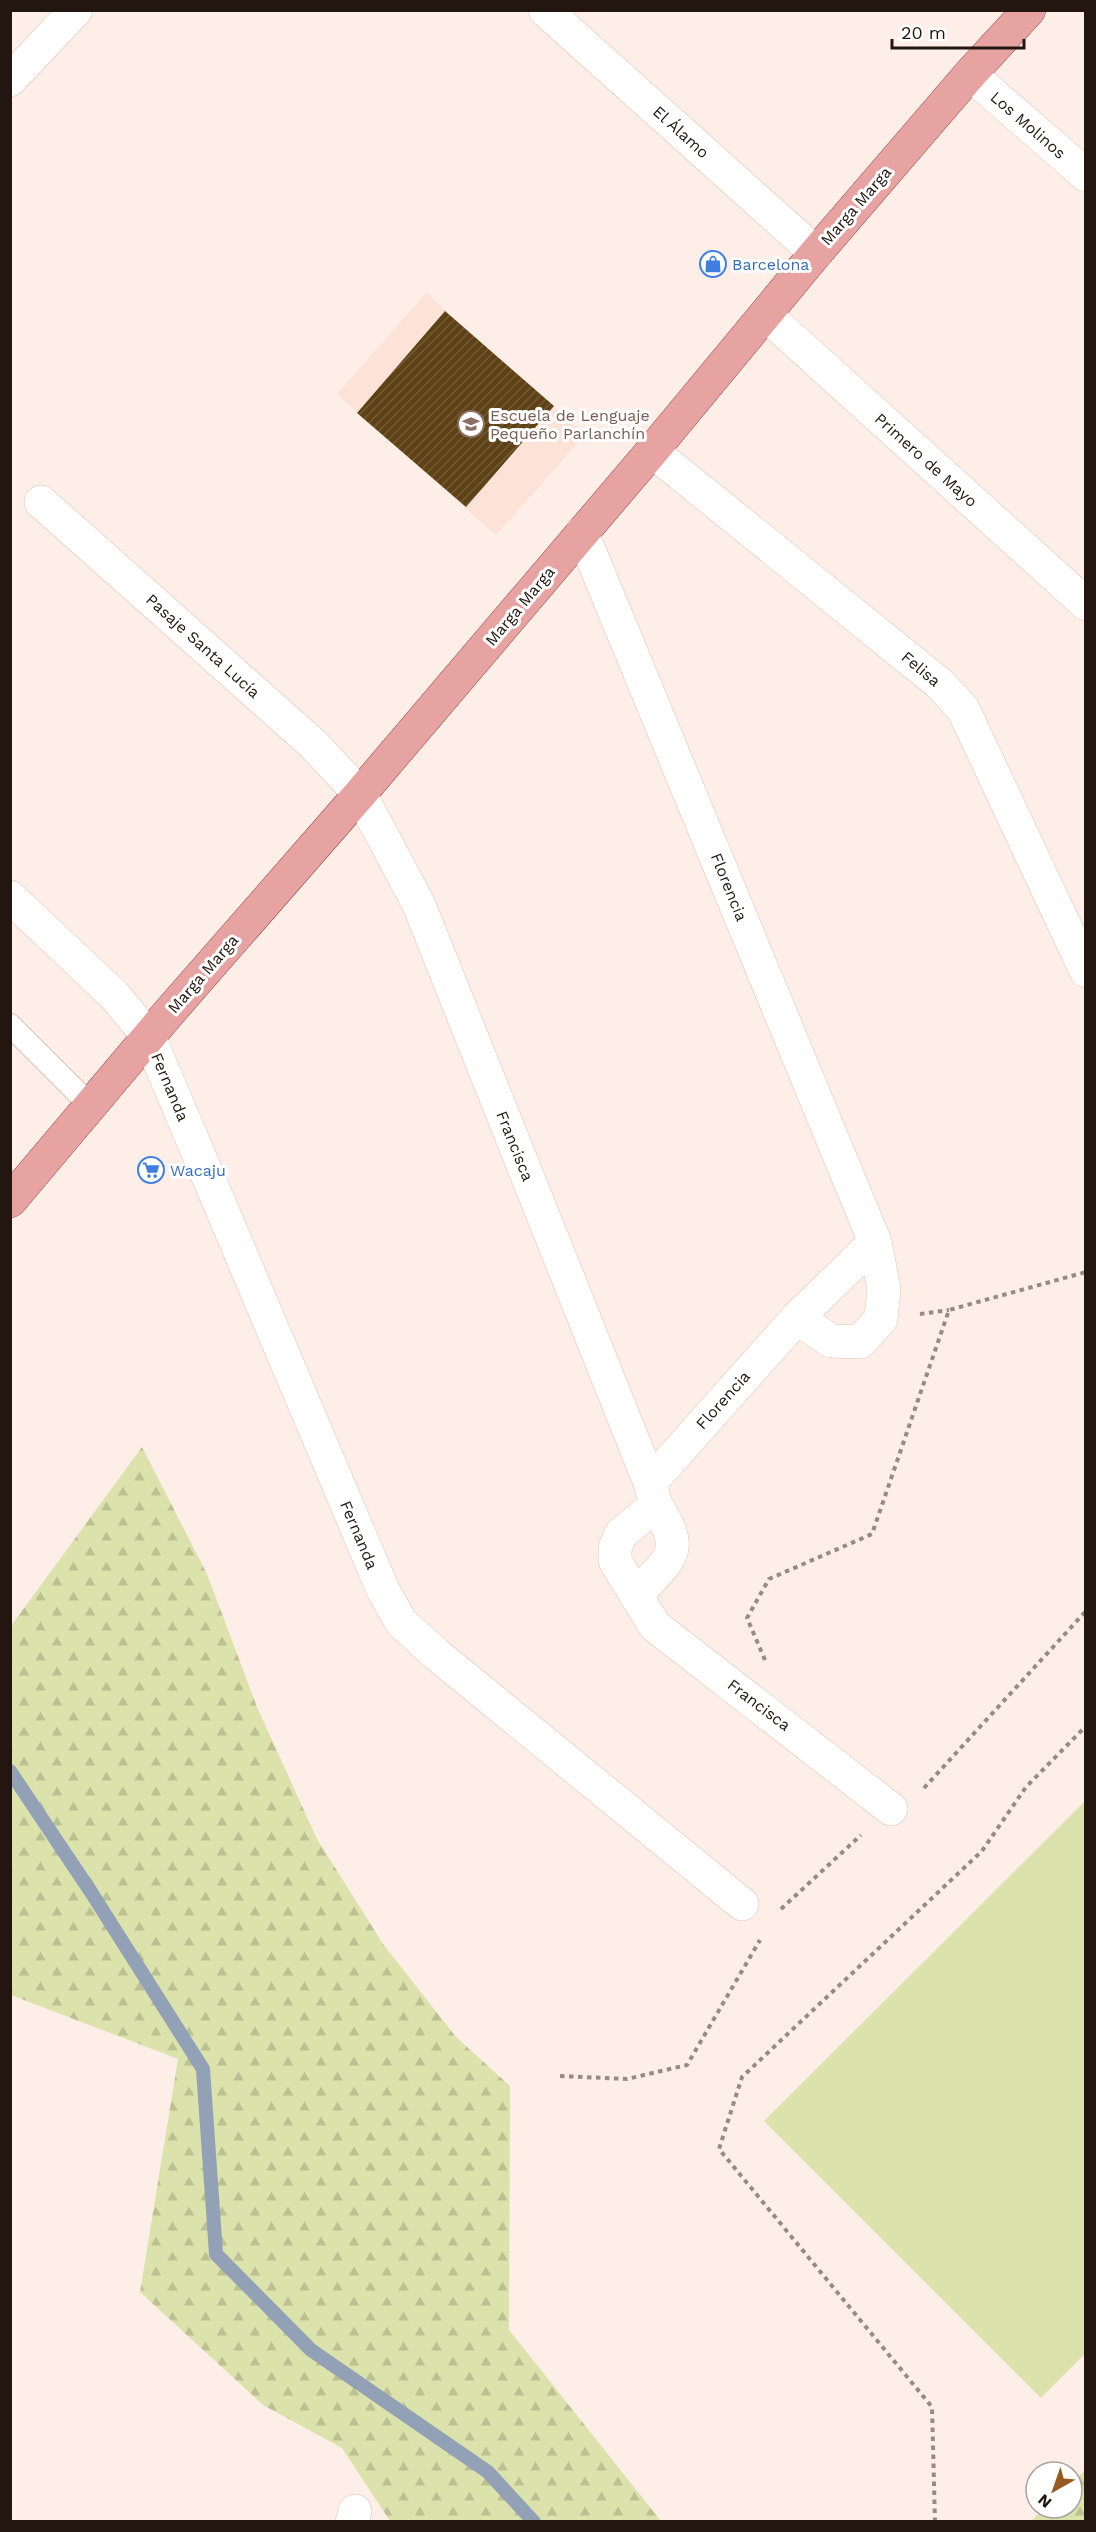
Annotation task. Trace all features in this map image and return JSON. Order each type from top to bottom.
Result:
[{"type":"main road","name":"Marga Marga","points":[[10,1201],[652,451],[816,253],[970,74],[1029,10]]},
{"type":"street","points":[[10,80],[76,10]]},
{"type":"street","name":"El Álamo","points":[[545,10],[816,253]]},
{"type":"street","name":"Los Molinos","points":[[970,74],[1086,175]]},
{"type":"street","name":"Primero de Mayo","points":[[766,315],[1086,604]]},
{"type":"street","name":"Felisa","points":[[652,451],[940,684],[963,710],[1086,971]]},
{"type":"street","name":"Pasaje Santa Lucía","points":[[41,502],[313,744],[360,794]]},
{"type":"street","name":"Florencia","points":[[582,533],[875,1242],[884,1289],[881,1319],[860,1342],[831,1341],[797,1318]]},
{"type":"street","name":"Francisca","points":[[360,794],[419,905],[653,1494],[668,1523],[673,1540],[672,1555],[636,1595]]},
{"type":"street","name":"Fernanda","points":[[10,897],[114,995],[149,1037],[383,1590],[401,1622],[436,1654],[742,1905]]},
{"type":"street","name":"Florencia","points":[[653,1494],[797,1318],[875,1242]]},
{"type":"street","name":"Francisca","points":[[653,1494],[621,1534],[615,1548],[615,1561],[655,1626],[891,1809]]},
{"type":"lane","points":[[10,1025],[90,1106]]},
{"type":"path","points":[[769,1670],[747,1618],[770,1580],[872,1534],[949,1310],[1086,1272]]},
{"type":"path","points":[[773,1916],[891,1809],[916,1796],[1086,1611]]},
{"type":"path","points":[[935,2522],[932,2407],[719,2149],[742,2077],[982,1851],[1026,1787],[1086,1726]]},
{"type":"path","points":[[560,2076],[627,2079],[687,2066],[762,1936]]},
{"type":"shaded area","name":"Escuela de Lenguaje Pequeño Parlanchín","points":[[426,293],[585,435],[496,535],[337,394]]},
{"type":"green space","points":[[142,1447],[207,1574],[257,1707],[317,1839],[383,1944],[456,2037],[510,2086],[509,2330],[661,2521],[390,2521],[342,2448],[263,2405],[140,2292],[178,2059],[11,1995],[11,1626]]},
{"type":"green space","points":[[1085,1801],[1085,2354],[1041,2398],[764,2121]]},
{"type":"green space","points":[[1084,2471],[1085,2521],[1031,2521],[1084,2520]]},
{"type":"building","name":"Escuela de Lenguaje Pequeño Parlanchín","points":[[445,311],[554,406],[466,507],[357,413]]},
{"type":"waterway","points":[[10,1771],[91,1892],[203,2069],[216,2254],[311,2350],[488,2472],[534,2522]]},
{"type":"place","name":"Barcelona","points":[[713,264]]},
{"type":"place","name":"Escuela de Lenguaje Pequeño Parlanchín","points":[[471,424]]},
{"type":"place","name":"Wacaju","points":[[151,1170]]}]
